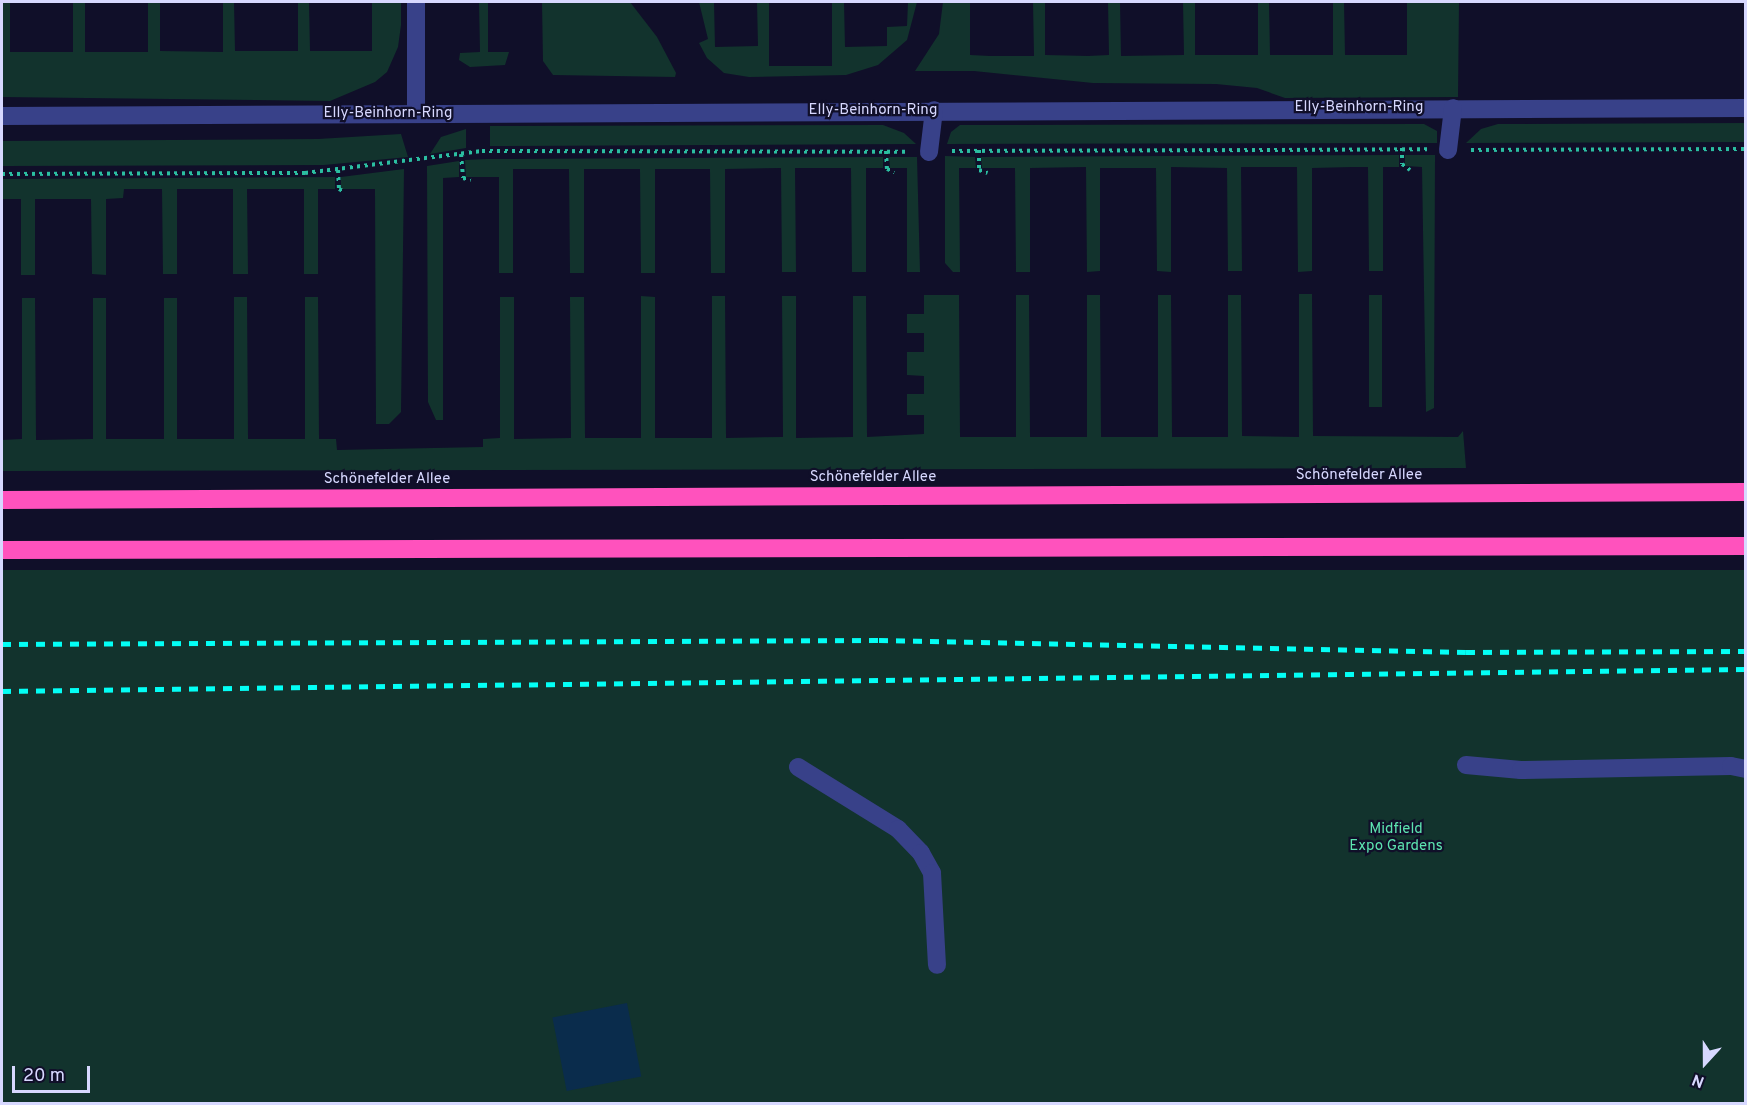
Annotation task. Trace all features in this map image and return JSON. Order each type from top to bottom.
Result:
[{"type":"highway","name":"Schönefelder Allee","points":[[2,500],[1746,492]]},
{"type":"highway","points":[[2,550],[1746,546]]},
{"type":"street","points":[[416,2],[416,114]]},
{"type":"street","points":[[1448,150],[1453,108]]},
{"type":"street","name":"Elly-Beinhorn-Ring","points":[[2,116],[1746,108]]},
{"type":"street","points":[[929,152],[934,110]]},
{"type":"street","points":[[1466,765],[1521,770],[1731,765],[1746,769]]},
{"type":"street","points":[[798,767],[898,829],[921,853],[932,873],[937,965]]},
{"type":"path","points":[[1402,148],[1402,164],[1410,170]]},
{"type":"path","points":[[2,174],[338,170],[461,153],[1402,148],[1448,150],[1746,149]]},
{"type":"path","points":[[979,150],[980,170],[988,173]]},
{"type":"path","points":[[886,151],[887,169],[894,172]]},
{"type":"path","points":[[461,153],[463,178],[471,180]]},
{"type":"path","points":[[338,170],[339,189],[345,192]]},
{"type":"green space","points":[[2,2],[10,2],[10,52],[73,52],[73,2],[85,2],[85,52],[148,52],[148,2],[160,2],[160,51],[223,52],[223,2],[234,2],[235,51],[298,51],[298,2],[309,2],[310,51],[372,51],[372,2],[401,2],[401,25],[398,47],[387,72],[375,82],[330,101],[2,97]]},
{"type":"green space","points":[[479,2],[488,2],[488,52],[509,52],[505,65],[470,67],[459,60],[460,53],[480,52]]},
{"type":"green space","points":[[542,2],[630,2],[657,37],[676,73],[675,77],[553,75],[543,61]]},
{"type":"green space","points":[[699,2],[714,2],[715,47],[758,46],[757,2],[769,2],[769,66],[832,66],[832,2],[844,2],[845,47],[887,46],[887,27],[907,26],[908,2],[917,2],[907,40],[878,65],[846,75],[749,77],[724,73],[707,58],[699,43],[708,39]]},
{"type":"green space","points":[[943,2],[970,2],[970,55],[1034,56],[1033,2],[1045,2],[1045,55],[1088,56],[1109,55],[1108,2],[1120,2],[1121,56],[1184,55],[1183,2],[1195,2],[1195,55],[1258,55],[1258,2],[1269,2],[1270,55],[1333,55],[1333,2],[1344,2],[1345,55],[1407,55],[1407,2],[1459,2],[1458,97],[1285,98],[1257,88],[1216,84],[1093,83],[974,71],[915,71],[939,34]]},
{"type":"green space","points":[[1745,123],[1745,142],[1466,143],[1481,129],[1498,124]]},
{"type":"green space","points":[[1424,124],[1437,131],[1437,143],[947,144],[951,132],[960,125]]},
{"type":"green space","points":[[883,125],[904,133],[916,144],[490,146],[490,126]]},
{"type":"green space","points":[[466,129],[466,148],[430,154],[441,137]]},
{"type":"green space","points":[[401,134],[408,157],[324,165],[2,166],[2,141],[318,139]]},
{"type":"green space","points":[[1399,155],[1399,167],[1383,167],[1383,271],[1369,271],[1368,167],[1352,167],[1312,168],[1312,271],[1298,272],[1297,167],[1241,167],[1242,271],[1228,271],[1227,168],[1171,167],[1171,272],[1157,271],[1156,168],[1100,168],[1100,271],[1087,272],[1086,167],[1030,168],[1030,272],[1016,272],[1015,168],[982,168],[981,157]]},
{"type":"green space","points":[[1405,155],[1435,155],[1434,408],[1426,412],[1422,167],[1405,166]]},
{"type":"green space","points":[[945,156],[975,157],[976,168],[959,168],[960,272],[953,272],[945,263]]},
{"type":"green space","points":[[883,157],[883,168],[866,168],[866,272],[852,272],[851,168],[795,168],[796,272],[782,272],[781,168],[725,169],[725,273],[711,273],[710,169],[655,169],[655,273],[641,273],[640,169],[584,169],[584,273],[570,273],[569,169],[513,169],[513,273],[499,273],[499,177],[466,177],[465,160],[487,159]]},
{"type":"green space","points":[[889,157],[917,157],[920,272],[907,272],[907,168],[890,168]]},
{"type":"green space","points":[[459,161],[459,177],[443,178],[443,420],[436,420],[428,402],[427,166]]},
{"type":"green space","points":[[404,169],[401,412],[389,424],[376,424],[375,189],[341,189],[341,177]]},
{"type":"green space","points":[[335,177],[335,189],[318,189],[318,274],[304,274],[304,189],[247,189],[248,274],[233,274],[233,189],[177,189],[177,274],[163,274],[162,189],[124,189],[123,198],[106,199],[106,275],[92,274],[91,199],[35,199],[35,275],[21,275],[21,199],[2,199],[2,179]]},
{"type":"green space","points":[[1299,294],[1312,294],[1313,436],[1458,437],[1463,431],[1466,468],[2,471],[2,440],[22,439],[22,298],[35,298],[36,440],[93,439],[93,298],[106,298],[106,439],[164,439],[164,298],[177,298],[177,439],[234,439],[234,297],[247,297],[248,439],[305,439],[305,297],[318,297],[319,439],[336,439],[337,450],[483,447],[483,439],[500,438],[500,297],[514,297],[514,439],[571,438],[570,297],[584,297],[585,438],[641,438],[641,296],[655,297],[655,438],[712,438],[712,296],[725,296],[726,438],[783,437],[782,296],[796,296],[796,438],[853,437],[853,296],[866,296],[867,437],[924,434],[924,415],[907,415],[907,394],[924,394],[924,376],[907,375],[907,352],[924,352],[924,333],[907,333],[907,314],[924,314],[924,295],[959,295],[960,437],[1016,437],[1016,295],[1029,295],[1030,437],[1087,437],[1087,295],[1100,295],[1101,437],[1158,437],[1158,295],[1171,295],[1172,437],[1228,437],[1228,295],[1241,295],[1242,436],[1299,437]]},
{"type":"green space","points":[[1369,295],[1382,295],[1382,407],[1369,407]]},
{"type":"green space","name":"Midfield Expo Gardens","points":[[2,570],[1745,570],[1745,1103],[2,1103]]},
{"type":"water","points":[[627,1003],[641,1077],[567,1091],[552,1018]]},
{"type":"railway","points":[[2,644],[879,640],[1466,652],[1746,651]]},
{"type":"railway","points":[[2,691],[1746,669]]}]
